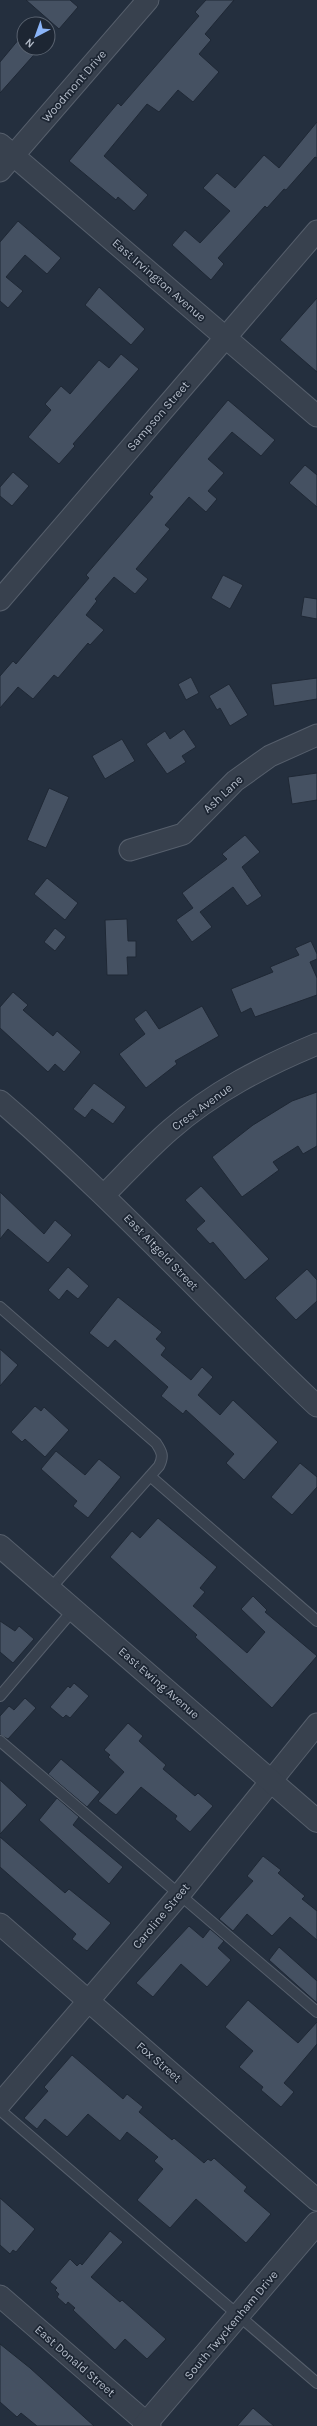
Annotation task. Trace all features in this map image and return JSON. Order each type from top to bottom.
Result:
[{"type":"street","name":"Woodmont Drive","points":[[0,171],[7,150],[148,0]]},
{"type":"street","name":"East Irvington Avenue","points":[[7,150],[317,416]]},
{"type":"street","name":"Sampson Street","points":[[0,600],[317,231]]},
{"type":"street","name":"Ash Lane","points":[[130,850],[183,834],[235,781],[270,756],[317,735]]},
{"type":"street","name":"Crest Avenue","points":[[104,1195],[170,1130],[198,1108],[253,1073],[317,1044]]},
{"type":"street","name":"East Altgeld Street","points":[[0,1101],[55,1148],[104,1195],[239,1333],[317,1406]]},
{"type":"street","name":"East Ewing Avenue","points":[[0,1546],[317,1821]]},
{"type":"street","name":"Caroline Street","points":[[0,2104],[180,1894],[317,1724]]},
{"type":"street","name":"Fox Street","points":[[0,1924],[317,2200]]},
{"type":"street","name":"South Twyckenham Drive","points":[[147,2425],[317,2223]]},
{"type":"street","name":"East Donald Street","points":[[0,2296],[147,2425]]},
{"type":"lane","points":[[0,1306],[156,1443],[162,1451],[163,1458],[150,1476],[50,1589]]},
{"type":"lane","points":[[150,1476],[317,1621]]},
{"type":"lane","points":[[0,1696],[74,1609]]},
{"type":"lane","points":[[0,1740],[317,2012]]},
{"type":"lane","points":[[0,2110],[317,2383]]},
{"type":"building","points":[[26,0],[70,0],[78,7],[59,29],[56,26],[56,16],[44,16]]},
{"type":"building","points":[[206,0],[234,0],[205,34],[211,40],[199,54],[219,72],[193,102],[178,90],[159,112],[147,104],[104,156],[148,195],[134,211],[118,197],[116,200],[69,161],[118,103],[121,106],[199,16],[195,12]]},
{"type":"building","points":[[16,43],[16,56],[33,56],[0,93],[0,62]]},
{"type":"building","points":[[317,122],[317,158],[315,157],[286,190],[284,189],[267,208],[265,206],[218,258],[224,264],[211,280],[172,245],[185,230],[200,243],[230,211],[203,188],[217,173],[235,188],[264,155],[279,168]]},
{"type":"building","points":[[18,221],[61,258],[47,274],[25,255],[6,277],[23,291],[8,308],[0,301],[0,242]]},
{"type":"building","points":[[99,287],[145,329],[131,345],[85,305]]},
{"type":"building","points":[[317,298],[317,372],[280,340]]},
{"type":"building","points":[[121,354],[139,369],[73,444],[75,446],[59,464],[28,437],[51,410],[45,404],[61,386],[70,394],[99,360],[109,368]]},
{"type":"building","points":[[228,400],[275,440],[261,456],[232,432],[208,459],[224,473],[208,491],[217,499],[206,512],[189,497],[165,525],[170,529],[136,569],[148,579],[135,594],[114,577],[95,599],[97,601],[86,615],[104,630],[90,645],[88,643],[58,678],[54,675],[33,699],[18,687],[0,708],[0,676],[13,661],[16,664],[89,578],[86,575],[153,497],[149,494]]},
{"type":"building","points":[[305,465],[317,475],[317,507],[289,483]]},
{"type":"building","points":[[13,472],[29,486],[12,506],[0,496],[0,487]]},
{"type":"building","points":[[223,575],[243,585],[230,609],[211,598]]},
{"type":"building","points":[[304,597],[317,599],[317,619],[301,616]]},
{"type":"building","points":[[191,677],[199,693],[186,700],[178,684]]},
{"type":"building","points":[[317,678],[317,699],[274,706],[271,684]]},
{"type":"building","points":[[229,684],[248,715],[230,726],[220,708],[217,710],[209,696]]},
{"type":"building","points":[[184,729],[196,747],[182,756],[186,762],[167,774],[146,744],[165,731],[170,739]]},
{"type":"building","points":[[122,739],[135,761],[105,779],[92,756]]},
{"type":"building","points":[[317,773],[317,800],[292,804],[288,777]]},
{"type":"building","points":[[49,788],[69,797],[46,848],[27,840]]},
{"type":"building","points":[[245,835],[260,852],[242,867],[262,896],[247,906],[233,887],[200,912],[212,927],[192,942],[176,920],[193,908],[182,893],[227,859],[222,854]]},
{"type":"building","points":[[47,878],[78,903],[65,920],[34,894]]},
{"type":"building","points":[[127,919],[128,941],[136,941],[136,957],[127,957],[128,975],[107,975],[105,920]]},
{"type":"building","points":[[55,928],[66,937],[55,951],[44,942]]},
{"type":"building","points":[[311,941],[317,954],[317,959],[310,962],[317,978],[317,995],[255,1017],[251,1008],[241,1013],[231,989],[273,972],[270,967],[299,955],[295,948]]},
{"type":"building","points":[[13,992],[28,1005],[23,1010],[53,1036],[57,1031],[81,1052],[64,1072],[55,1064],[48,1072],[0,1028],[0,1007]]},
{"type":"building","points":[[202,1006],[219,1036],[175,1061],[177,1064],[146,1088],[119,1054],[145,1034],[134,1019],[146,1010],[159,1029]]},
{"type":"building","points":[[94,1083],[126,1107],[113,1124],[92,1109],[85,1118],[73,1109]]},
{"type":"building","points":[[317,1092],[317,1146],[303,1154],[298,1146],[273,1162],[279,1170],[242,1197],[212,1157],[253,1125],[292,1101]]},
{"type":"building","points":[[201,1186],[269,1259],[245,1280],[213,1242],[210,1244],[196,1229],[205,1221],[185,1200]]},
{"type":"building","points":[[0,1192],[44,1234],[55,1220],[72,1235],[48,1263],[8,1229],[0,1239]]},
{"type":"building","points":[[68,1267],[89,1286],[78,1299],[67,1290],[59,1300],[48,1290]]},
{"type":"building","points":[[307,1269],[317,1280],[317,1301],[296,1320],[275,1298]]},
{"type":"building","points":[[118,1297],[162,1332],[156,1339],[166,1348],[161,1355],[191,1380],[202,1367],[213,1377],[198,1395],[220,1415],[233,1400],[278,1442],[244,1480],[226,1463],[234,1454],[186,1410],[183,1414],[161,1396],[168,1387],[115,1340],[108,1348],[89,1333]]},
{"type":"building","points":[[0,1349],[18,1365],[0,1386]]},
{"type":"building","points":[[35,1406],[41,1411],[44,1407],[69,1430],[45,1457],[25,1439],[22,1442],[11,1432]]},
{"type":"building","points":[[56,1451],[85,1475],[99,1459],[121,1477],[88,1518],[73,1506],[77,1501],[41,1469]]},
{"type":"building","points":[[300,1463],[317,1477],[317,1487],[292,1515],[271,1497]]},
{"type":"building","points":[[158,1518],[217,1567],[200,1588],[205,1592],[193,1606],[247,1653],[265,1632],[241,1609],[253,1596],[267,1610],[265,1612],[317,1656],[272,1708],[195,1637],[197,1635],[110,1557],[132,1531],[140,1538]]},
{"type":"building","points":[[0,1621],[15,1631],[19,1626],[34,1639],[13,1663],[0,1652]]},
{"type":"building","points":[[74,1683],[89,1696],[70,1718],[66,1715],[63,1718],[50,1707],[68,1686],[70,1688]]},
{"type":"building","points":[[25,1698],[36,1708],[8,1739],[0,1735],[0,1716],[9,1706],[14,1710]]},
{"type":"building","points":[[128,1723],[143,1736],[139,1741],[166,1765],[163,1769],[195,1796],[198,1793],[213,1806],[190,1832],[175,1819],[177,1816],[141,1787],[116,1815],[98,1801],[124,1772],[108,1757],[110,1755],[104,1750]]},
{"type":"building","points":[[61,1759],[100,1792],[87,1807],[48,1774]]},
{"type":"building","points":[[0,1780],[27,1805],[0,1834]]},
{"type":"building","points":[[57,1798],[79,1817],[73,1825],[123,1867],[109,1884],[39,1820]]},
{"type":"building","points":[[0,1837],[65,1893],[69,1889],[111,1923],[87,1951],[72,1939],[76,1934],[0,1867]]},
{"type":"building","points":[[263,1856],[281,1870],[278,1873],[305,1896],[302,1899],[317,1911],[317,1940],[290,1917],[272,1936],[247,1914],[233,1931],[219,1919],[253,1881],[247,1876]]},
{"type":"building","points":[[189,1926],[203,1938],[210,1929],[224,1941],[218,1948],[231,1960],[207,1987],[181,1964],[153,1997],[136,1983]]},
{"type":"building","points":[[279,1947],[317,1981],[317,2003],[269,1960]]},
{"type":"building","points":[[248,2000],[298,2043],[317,2022],[317,2044],[284,2083],[294,2092],[281,2107],[261,2090],[263,2087],[239,2067],[253,2051],[225,2027]]},
{"type":"building","points":[[72,2055],[123,2099],[127,2094],[143,2107],[139,2112],[172,2140],[174,2138],[204,2163],[208,2159],[211,2161],[214,2158],[247,2187],[244,2191],[271,2214],[246,2243],[196,2199],[170,2228],[137,2200],[163,2169],[154,2161],[158,2157],[127,2132],[120,2141],[88,2114],[67,2137],[45,2119],[37,2129],[24,2118],[48,2091],[44,2087]]},
{"type":"building","points":[[0,2198],[35,2229],[16,2252],[13,2250],[10,2254],[0,2245]]},
{"type":"building","points":[[110,2231],[123,2242],[91,2277],[120,2302],[122,2300],[166,2339],[147,2359],[125,2339],[115,2350],[73,2310],[75,2308],[68,2302],[66,2305],[57,2297],[59,2294],[55,2290],[57,2288],[50,2282],[70,2259],[77,2266],[80,2263],[82,2265]]},
{"type":"building","points":[[0,2344],[30,2368],[94,2426],[37,2426],[21,2413],[17,2417],[0,2402]]},
{"type":"building","points":[[253,2408],[274,2426],[237,2426]]}]
